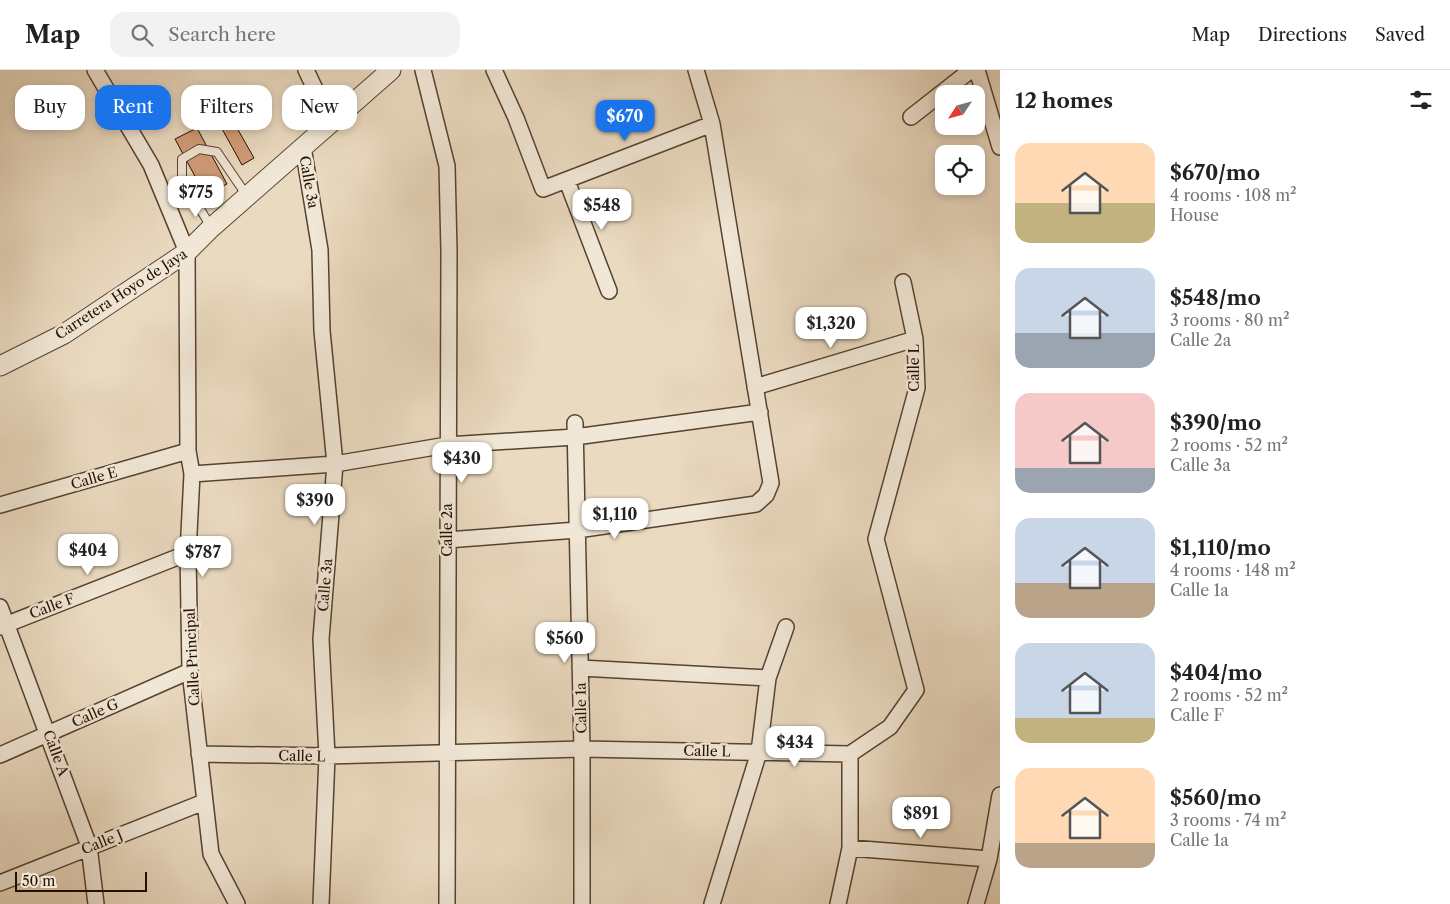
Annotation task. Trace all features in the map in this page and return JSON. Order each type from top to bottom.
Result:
[{"type":"street","points":[[95,70],[151,166],[187,252]]},
{"type":"street","points":[[306,70],[313,85]]},
{"type":"street","name":"Carretera Hoyo de Jaya","points":[[357,100],[391,70]]},
{"type":"street","name":"Calle 2a","points":[[423,70],[447,166],[449,252],[447,904]]},
{"type":"street","points":[[494,70],[516,118],[540,186],[546,189],[712,124]]},
{"type":"street","points":[[447,540],[577,530],[756,504],[766,495],[771,483],[760,412],[712,124],[696,70]]},
{"type":"street","points":[[911,117],[971,70]]},
{"type":"street","points":[[977,70],[1000,146]]},
{"type":"street","name":"Carretera Hoyo de Jaya","points":[[0,366],[64,334],[187,252],[211,228],[323,130]]},
{"type":"street","name":"Calle 3a","points":[[303,147],[320,250],[322,331],[335,464],[321,639],[327,756],[321,904]]},
{"type":"street","points":[[567,181],[609,291]]},
{"type":"street","name":"Calle Principal","points":[[187,252],[188,451],[192,474],[188,553],[190,671],[211,854],[237,904]]},
{"type":"street","name":"Calle L","points":[[199,754],[327,756],[582,749],[850,754],[890,727],[916,690],[876,539],[917,388],[915,339],[903,282]]},
{"type":"street","points":[[755,387],[915,339]]},
{"type":"street","points":[[192,474],[335,464],[447,445],[760,412]]},
{"type":"street","name":"Calle 1a","points":[[575,430],[582,749],[582,904]]},
{"type":"street","name":"Calle E","points":[[0,505],[188,451]]},
{"type":"street","name":"Calle F","points":[[4,626],[188,553]]},
{"type":"street","name":"Calle A","points":[[0,607],[4,626],[49,734],[89,846],[96,904]]},
{"type":"street","points":[[712,904],[759,752],[768,678],[786,627]]},
{"type":"street","points":[[580,668],[768,678]]},
{"type":"street","name":"Calle G","points":[[0,755],[190,671]]},
{"type":"street","points":[[838,904],[850,848],[850,754]]},
{"type":"street","points":[[976,904],[989,859],[1000,795]]},
{"type":"street","name":"Calle J","points":[[0,883],[89,846],[204,802]]},
{"type":"street","points":[[850,848],[989,859]]},
{"type":"lane","points":[[211,228],[182,179],[182,158],[198,149],[217,152],[247,196]]},
{"type":"building","points":[[193,130],[198,130],[227,184],[205,195],[175,139]]},
{"type":"building","points":[[223,130],[238,130],[254,158],[242,165]]}]
